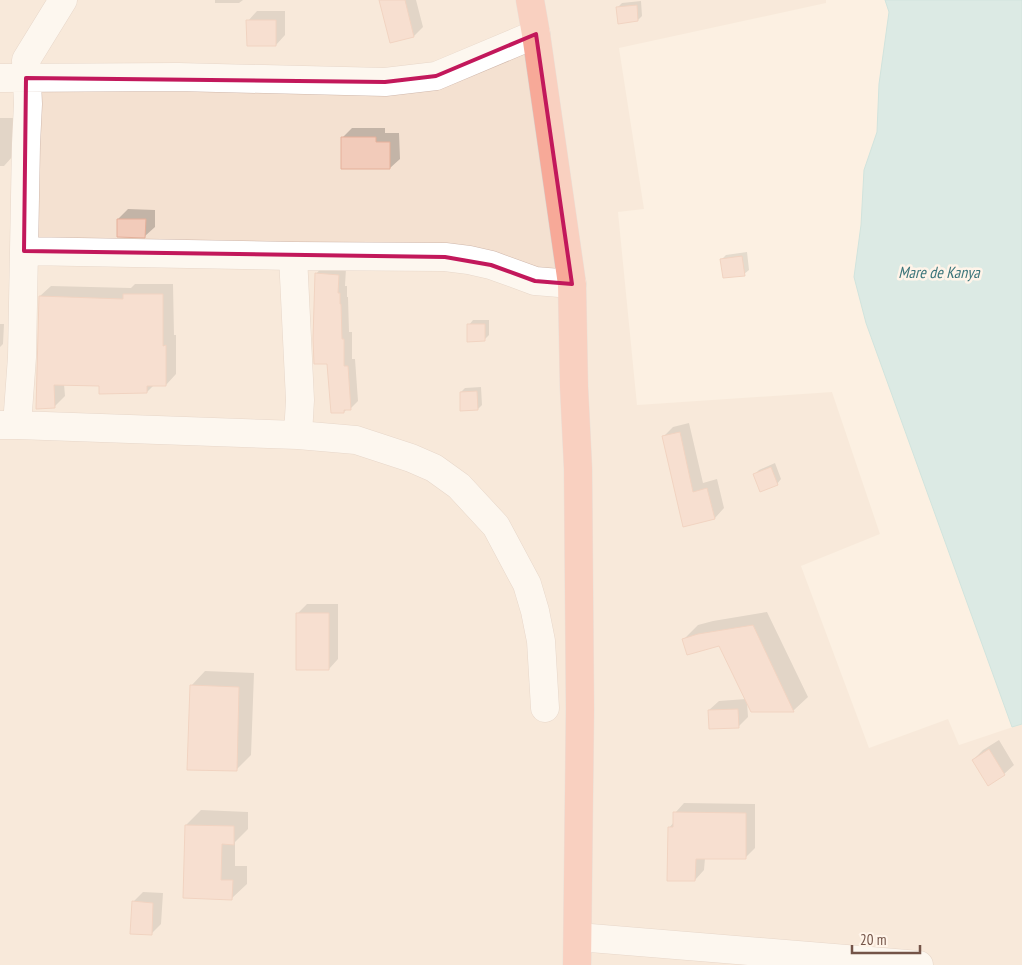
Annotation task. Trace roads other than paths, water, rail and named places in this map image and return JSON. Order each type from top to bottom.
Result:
[{"type":"highway","points":[[530,0],[572,284],[578,468],[580,709],[577,965]]},
{"type":"street","points":[[13,78],[62,0]]},
{"type":"street","points":[[13,78],[178,77],[385,82],[436,76],[536,34]]},
{"type":"street","points":[[13,78],[28,104],[22,357],[8,425],[298,435],[356,440],[411,458],[434,468],[459,486],[496,526],[527,584],[541,641],[545,708]]},
{"type":"street","points":[[24,251],[445,257],[491,265],[535,281],[572,284]]},
{"type":"street","points":[[293,256],[300,400],[298,435]]},
{"type":"street","points":[[578,937],[919,965]]},
{"type":"water","name":"Mare de Kanya","points":[[885,0],[1022,0],[1022,724],[1012,727],[866,323],[854,277],[861,225],[864,170],[877,132],[879,84],[889,12]]}]
